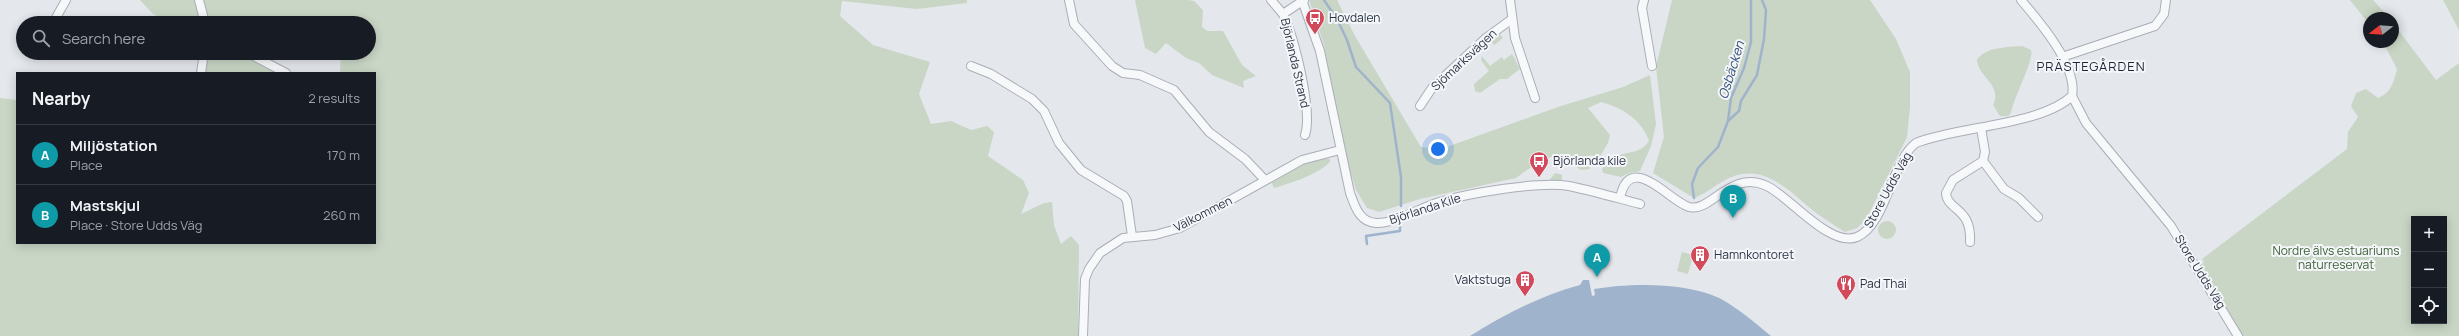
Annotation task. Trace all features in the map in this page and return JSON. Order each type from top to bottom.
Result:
[{"type":"street","points":[[57,16],[66,0]]},
{"type":"street","points":[[199,0],[203,16]]},
{"type":"street","points":[[1069,0],[1074,24],[1112,66],[1123,73],[1140,75],[1174,90],[1208,132],[1245,159],[1266,180]]},
{"type":"street","points":[[1271,0],[1283,14]]},
{"type":"street","name":"Björlanda Strand","points":[[1303,0],[1283,14],[1300,70],[1307,123],[1304,136]]},
{"type":"street","name":"Björlanda Kile","points":[[1303,0],[1320,51],[1350,193],[1358,212],[1365,219],[1376,223],[1387,221],[1439,202],[1527,186],[1569,186],[1640,204]]},
{"type":"street","name":"Sjömarksvägen","points":[[1510,0],[1512,19],[1520,55],[1535,98]]},
{"type":"street","points":[[1644,0],[1642,8],[1652,66]]},
{"type":"street","name":"Store Udds Väg","points":[[2021,0],[2050,36],[2062,57],[2071,84],[2072,96],[2086,123],[2171,226],[2238,336]]},
{"type":"street","points":[[2062,57],[2155,26],[2164,14],[2166,0]]},
{"type":"street","name":"Sjömarksvägen","points":[[1420,106],[1432,88],[1486,38],[1512,19]]},
{"type":"street","points":[[201,72],[203,60]]},
{"type":"street","points":[[261,60],[284,72]]},
{"type":"street","points":[[971,66],[1010,84],[1032,99],[1044,111],[1059,143],[1081,170],[1124,196],[1132,236]]},
{"type":"street","name":"Store Udds Väg","points":[[1620,198],[1626,185],[1631,180],[1640,179],[1656,183],[1679,202],[1694,207],[1704,204],[1729,187],[1756,184],[1771,189],[1824,229],[1836,236],[1852,238],[1861,235],[1872,223],[1914,145],[2049,109],[2072,96]]},
{"type":"street","points":[[1970,242],[1969,223],[1965,215],[1947,200],[1946,193],[1954,180],[1983,161],[1985,152],[1981,128]]},
{"type":"street","name":"Välkommen","points":[[1083,336],[1085,279],[1089,269],[1100,253],[1113,243],[1132,236],[1155,235],[1180,228],[1302,160],[1340,150]]},
{"type":"street","points":[[1983,161],[2004,189],[2019,198],[2038,217]]},
{"type":"green space","points":[[140,0],[967,0],[967,3],[917,9],[842,1],[840,16],[873,45],[930,62],[919,94],[931,124],[951,121],[971,130],[987,126],[994,132],[988,156],[1023,180],[1029,193],[1021,214],[1044,203],[1052,202],[1054,225],[1061,244],[1071,236],[1079,245],[1078,336],[0,336],[0,98],[16,100],[16,244],[376,244],[376,72],[340,72],[341,60],[376,60],[376,16],[157,16]]},
{"type":"green space","points":[[1135,0],[1194,1],[1203,10],[1202,27],[1207,31],[1223,31],[1242,65],[1256,76],[1243,81],[1244,88],[1212,75],[1199,63],[1186,58],[1166,43],[1156,54],[1145,48]]},
{"type":"green space","points":[[1309,0],[1337,0],[1355,36],[1421,147],[1441,149],[1558,107],[1623,87],[1650,75],[1656,124],[1651,146],[1640,171],[1629,173],[1621,177],[1603,173],[1602,169],[1614,158],[1644,147],[1649,140],[1641,126],[1630,115],[1609,104],[1601,102],[1588,108],[1610,135],[1608,143],[1599,158],[1590,155],[1590,169],[1581,170],[1558,155],[1541,160],[1516,178],[1420,199],[1379,212],[1367,208],[1356,190],[1344,152],[1324,45]]},
{"type":"green space","points":[[1672,0],[1870,0],[1896,39],[1910,72],[1910,107],[1907,137],[1866,220],[1857,228],[1845,232],[1819,215],[1784,187],[1764,176],[1754,174],[1736,175],[1694,198],[1653,173],[1664,137],[1656,67]]},
{"type":"green space","points":[[2350,0],[2373,0],[2384,12],[2363,12],[2363,16]]},
{"type":"green space","points":[[2443,0],[2459,0],[2459,30]]},
{"type":"green space","name":"Nordre älvs estuariums naturreservat","points":[[2399,31],[2436,80],[2459,63],[2459,336],[2241,336],[2200,266],[2204,262],[2202,259],[2347,149],[2348,132],[2358,117],[2351,106],[2356,93],[2366,89],[2378,98],[2382,96],[2389,90],[2393,83],[2397,69],[2386,48],[2399,48]]},
{"type":"green space","points":[[1498,32],[1503,38],[1494,45],[1490,40]]},
{"type":"green space","points":[[2022,46],[2031,50],[2030,61],[2011,113],[2008,116],[2000,116],[1993,105],[1995,92],[1993,86],[1981,71],[1977,60],[1985,52],[1997,48]]},
{"type":"green space","points":[[1512,54],[1520,69],[1507,79],[1500,79],[1480,93],[1475,91],[1474,84],[1489,71],[1481,60],[1482,56],[1490,66],[1502,57],[1504,60]]},
{"type":"green space","points":[[207,60],[254,60],[275,72],[206,72]]},
{"type":"green space","points":[[1326,158],[1331,160],[1327,165],[1313,174],[1274,188],[1271,181],[1303,163]]},
{"type":"green space","points":[[1555,173],[1562,175],[1562,180],[1549,181]]},
{"type":"green space","points":[[1883,221],[1891,221],[1896,226],[1894,237],[1891,239],[1883,239],[1878,234],[1878,226]]},
{"type":"green space","points":[[1682,252],[1693,255],[1688,274],[1677,271]]},
{"type":"water","points":[[1583,280],[1589,280],[1592,296],[1595,295],[1594,289],[1639,285],[1672,286],[1703,292],[1717,297],[1731,305],[1771,336],[1470,336],[1523,306],[1565,289],[1580,285]]},
{"type":"waterway","points":[[1324,0],[1337,19],[1347,40],[1356,67],[1390,103],[1401,177],[1401,206]]},
{"type":"waterway","name":"Osbäcken","points":[[1728,121],[1731,98],[1744,68],[1751,42],[1751,0]]},
{"type":"waterway","name":"Osbäcken","points":[[1694,198],[1692,184],[1698,168],[1718,147],[1728,121],[1739,111],[1741,101],[1757,75],[1764,39],[1766,10],[1762,0]]},
{"type":"waterway","points":[[1367,244],[1366,236],[1400,231],[1400,227]]},
{"type":"place","name":"Hovdalen","points":[[1315,35]]},
{"type":"place","name":"Björlanda kile","points":[[1539,178]]},
{"type":"place","name":"Mastskjul","points":[[1733,218]]},
{"type":"place","name":"Hamnkontoret","points":[[1700,272]]},
{"type":"place","name":"Miljöstation","points":[[1597,277]]},
{"type":"place","name":"Vaktstuga","points":[[1525,297]]},
{"type":"place","name":"Pad Thai","points":[[1846,301]]},
{"type":"district","name":"PRÄSTEGÅRDEN","points":[[2091,66]]}]
